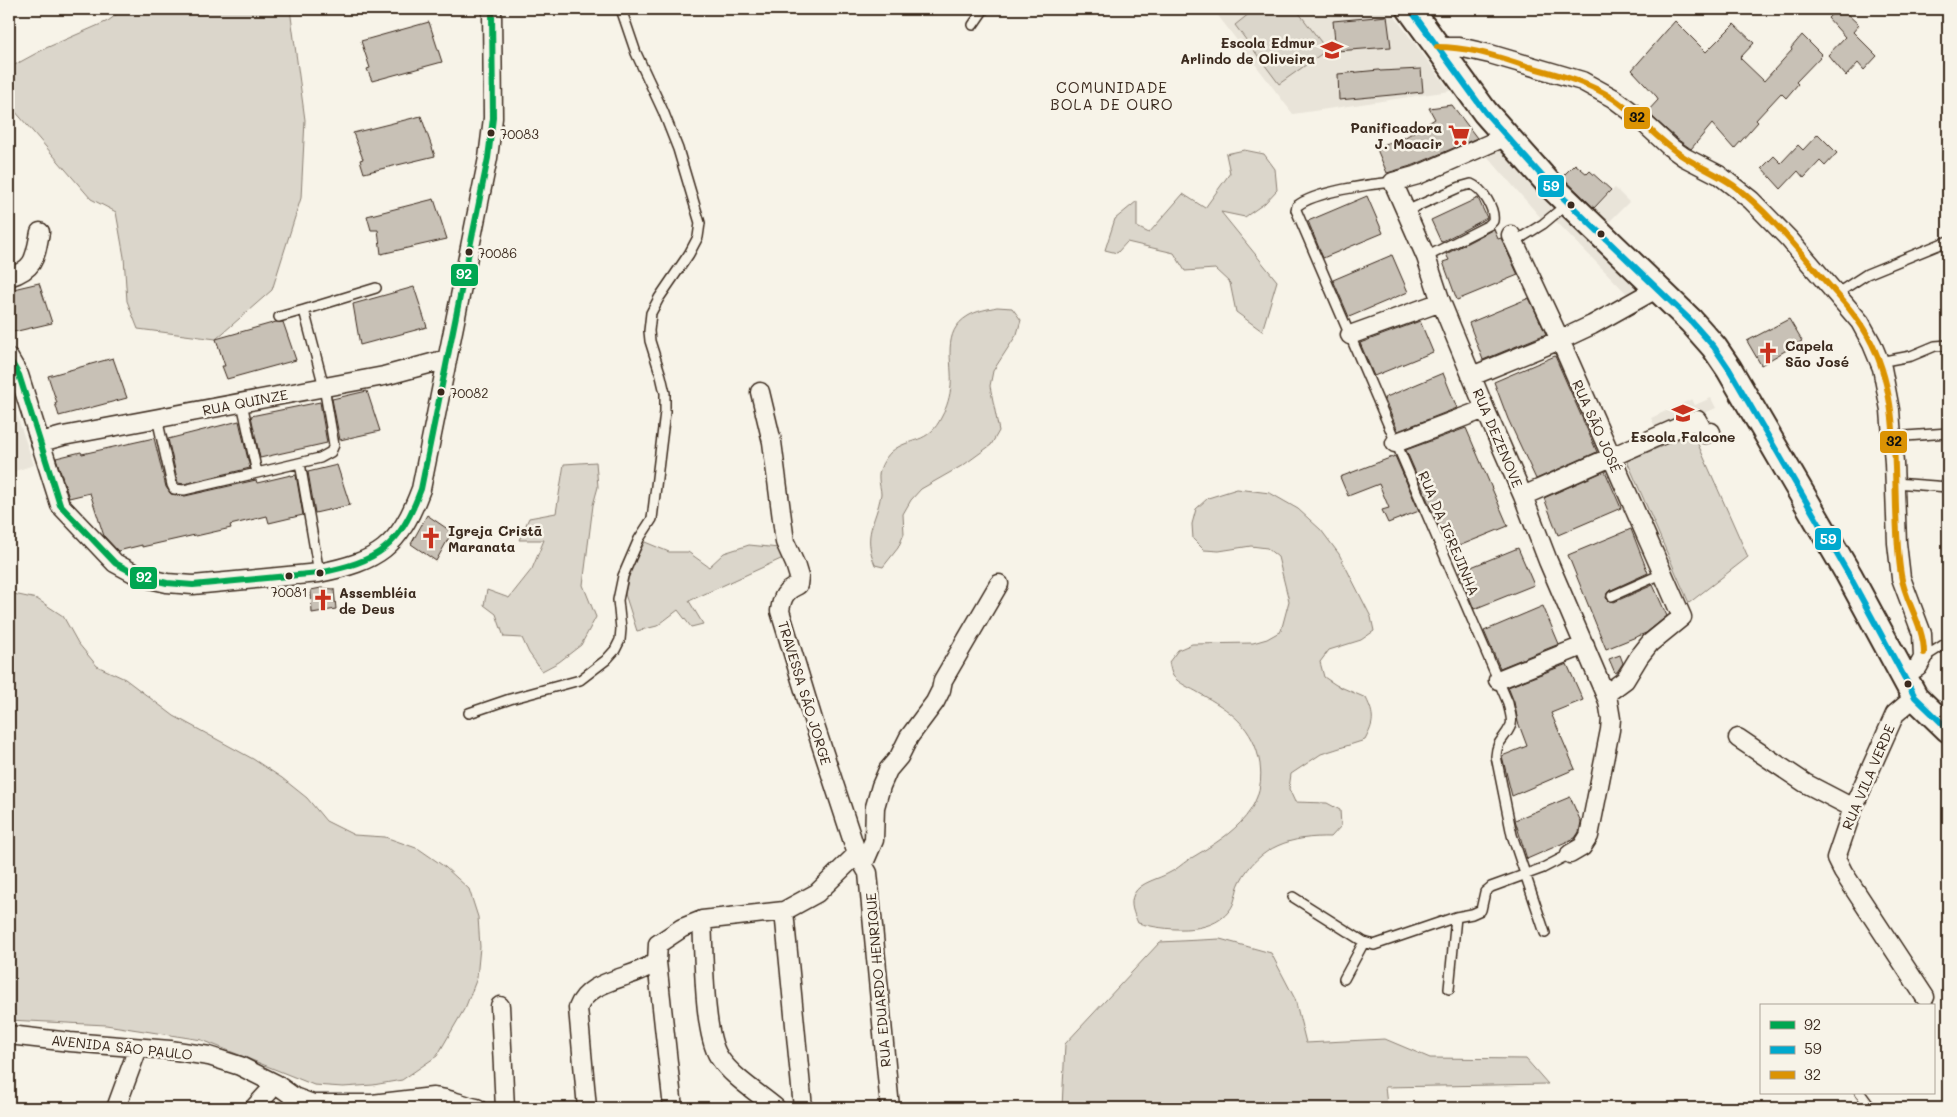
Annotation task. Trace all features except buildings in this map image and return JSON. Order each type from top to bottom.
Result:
[{"type":"street","points":[[9,358],[19,375],[60,505],[115,563],[141,577],[167,583],[194,585],[319,574],[364,562],[382,551],[400,533],[413,512],[422,489],[488,158],[493,118],[492,9]]},
{"type":"street","points":[[1410,9],[1471,95],[1550,185],[1658,288],[1708,340],[1730,369],[1849,575],[1915,697],[1948,729]]},
{"type":"street","points":[[1437,47],[1459,47],[1490,54],[1582,81],[1613,98],[1633,113],[1670,147],[1684,157],[1719,175],[1751,200],[1771,219],[1860,322],[1879,362],[1890,410],[1897,543],[1901,578],[1922,634],[1923,658],[1918,667],[1903,675]]},
{"type":"street","points":[[1393,182],[1418,175],[1507,136]]},
{"type":"street","name":"RUA DEZENOVE","points":[[1393,182],[1426,257],[1441,302],[1523,496],[1548,561],[1606,694],[1610,709],[1610,730],[1589,836],[1582,847],[1570,854]]},
{"type":"street","points":[[9,277],[25,271],[31,266],[36,256],[40,232]]},
{"type":"street","name":"RUA SÃO JOSÉ","points":[[1512,238],[1560,340],[1682,617],[1650,643],[1638,657],[1625,680],[1606,694]]},
{"type":"street","points":[[1472,376],[1592,325],[1658,288]]},
{"type":"street","points":[[1350,335],[1441,302]]},
{"type":"street","name":"RUA QUINZE","points":[[41,442],[157,418],[384,376],[447,358]]},
{"type":"street","name":"TRAVESSA SÃO JORGE","points":[[760,392],[772,442],[785,542],[799,577],[798,584],[782,596],[780,611],[814,723],[860,859]]},
{"type":"street","points":[[1395,443],[1485,409]]},
{"type":"street","points":[[1523,496],[1695,420],[1697,420],[1705,434],[1711,432]]},
{"type":"street","points":[[673,1108],[657,962],[658,944],[682,928],[702,920],[784,911],[817,893],[860,859],[874,840],[875,807],[888,770],[899,758],[909,737],[935,702],[941,690],[943,680],[999,584]]},
{"type":"street","points":[[1498,680],[1585,645]]},
{"type":"street","name":"RUA VILA VERDE","points":[[1915,697],[1895,714],[1853,808],[1836,858],[1838,865],[1927,1001]]},
{"type":"street","points":[[1738,738],[1805,783],[1853,808]]},
{"type":"street","name":"RUA EDUARDO HENRIQUE","points":[[860,859],[868,873],[890,1108]]},
{"type":"street","points":[[784,911],[803,1108]]},
{"type":"street","points":[[702,920],[709,1027],[714,1049],[730,1070],[776,1108]]},
{"type":"street","points":[[587,1108],[578,1008],[582,998],[611,980],[630,975],[657,962]]},
{"type":"street","points":[[500,1006],[505,1108]]},
{"type":"street","name":"AVENIDA SÃO PAULO","points":[[9,1035],[170,1050],[209,1056],[240,1066],[276,1084],[294,1097],[313,1104],[372,1104],[441,1097],[467,1107]]},
{"type":"street","points":[[116,1108],[138,1048]]},
{"type":"street","points":[[254,1108],[276,1084]]},
{"type":"lane","points":[[469,713],[510,699],[580,680],[606,660],[615,650],[620,640],[621,629],[618,600],[623,576],[639,539],[652,519],[665,412],[661,376],[650,341],[649,330],[652,314],[659,298],[689,254],[698,237],[700,223],[675,142],[663,110],[636,54],[620,9]]},
{"type":"lane","points":[[973,25],[984,9]]},
{"type":"lane","name":"RUA DA IGREJINHA","points":[[1393,182],[1359,185],[1307,200],[1297,206],[1298,214],[1508,704],[1511,726],[1497,745],[1496,756],[1512,835],[1525,875]]},
{"type":"lane","points":[[1406,211],[1471,184],[1481,190],[1493,212],[1493,221],[1489,225],[1426,257]]},
{"type":"lane","points":[[1512,238],[1543,224],[1569,202]]},
{"type":"lane","points":[[1836,294],[1881,267],[1948,241]]},
{"type":"lane","points":[[279,317],[376,288]]},
{"type":"lane","points":[[157,418],[174,489],[184,490],[300,463],[331,452],[334,445],[324,387],[304,310]]},
{"type":"lane","points":[[1879,362],[1911,356],[1935,346],[1948,345]]},
{"type":"lane","points":[[242,403],[257,473]]},
{"type":"lane","points":[[1892,437],[1948,433]]},
{"type":"lane","points":[[300,463],[319,574]]},
{"type":"lane","points":[[1895,483],[1948,487]]},
{"type":"lane","points":[[1612,596],[1664,573]]},
{"type":"lane","points":[[1923,658],[1948,642]]},
{"type":"lane","points":[[1293,897],[1364,942],[1374,945],[1381,944],[1481,910],[1485,892],[1491,887],[1525,875],[1570,854]]},
{"type":"lane","points":[[1525,875],[1545,934]]},
{"type":"lane","points":[[1449,989],[1456,918]]},
{"type":"lane","points":[[1344,979],[1364,942]]},
{"type":"lane","points":[[1861,1094],[1871,1108]]},
{"type":"shaded area","points":[[124,9],[290,9],[305,120],[301,198],[272,290],[216,339],[138,329],[127,301],[124,257],[116,212],[91,199],[14,110],[9,114],[9,68],[46,48],[108,21]]},
{"type":"shaded area","name":"Escola Edmur Arlindo de Oliveira","points":[[1213,9],[1389,9],[1450,91],[1293,114]]},
{"type":"shaded area","points":[[1255,9],[1296,9],[1327,50],[1279,84],[1235,25]]},
{"type":"shaded area","points":[[1495,142],[1558,203],[1541,218],[1481,149]]},
{"type":"shaded area","points":[[1244,150],[1264,154],[1275,169],[1277,190],[1265,203],[1245,217],[1221,212],[1277,281],[1262,331],[1236,312],[1230,283],[1215,269],[1185,271],[1174,253],[1127,242],[1117,253],[1105,250],[1115,219],[1137,201],[1137,227],[1149,233],[1183,194],[1205,208],[1230,173],[1226,154]]},
{"type":"shaded area","points":[[1615,188],[1629,202],[1607,224],[1593,210]]},
{"type":"shaded area","points":[[1565,211],[1647,290],[1631,298],[1554,219]]},
{"type":"shaded area","points":[[997,307],[1012,308],[1021,320],[1017,334],[993,371],[990,386],[999,431],[991,445],[965,464],[921,489],[911,500],[903,514],[904,534],[898,548],[883,567],[875,565],[871,554],[870,536],[881,494],[879,472],[882,465],[888,455],[898,447],[925,436],[937,426],[948,401],[951,386],[950,348],[954,330],[968,316],[982,310]]},
{"type":"shaded area","points":[[9,393],[34,465],[9,473]]},
{"type":"shaded area","name":"Escola Falcone","points":[[1711,398],[1716,408],[1658,434],[1651,418],[1692,399],[1695,405]]},
{"type":"shaded area","points":[[1693,433],[1748,557],[1689,603],[1627,461]]},
{"type":"shaded area","points":[[596,462],[598,487],[593,505],[583,585],[596,617],[581,645],[559,662],[542,671],[529,653],[522,638],[504,637],[496,614],[484,605],[487,590],[509,598],[532,569],[544,540],[519,540],[529,518],[556,513],[564,464]]},
{"type":"shaded area","points":[[1237,489],[1270,493],[1298,509],[1321,530],[1339,554],[1371,617],[1374,631],[1361,640],[1329,650],[1320,662],[1324,677],[1336,685],[1366,698],[1371,710],[1372,724],[1365,740],[1321,754],[1291,774],[1289,789],[1295,802],[1327,803],[1340,810],[1341,826],[1331,837],[1290,841],[1267,852],[1248,870],[1240,882],[1233,904],[1221,919],[1198,928],[1173,929],[1148,926],[1138,923],[1134,913],[1132,901],[1137,890],[1174,870],[1229,833],[1250,811],[1257,797],[1260,782],[1260,764],[1257,751],[1246,730],[1239,721],[1221,706],[1176,679],[1173,676],[1169,662],[1178,650],[1192,644],[1253,643],[1267,639],[1281,631],[1289,601],[1278,557],[1267,548],[1251,546],[1219,551],[1204,550],[1193,539],[1192,524],[1196,509],[1208,498]]},
{"type":"shaded area","points":[[645,542],[669,552],[688,552],[709,567],[724,553],[749,545],[779,548],[783,558],[689,601],[703,624],[691,627],[678,610],[657,626],[637,631],[625,594],[631,567]]},
{"type":"shaded area","points":[[9,593],[37,599],[63,616],[78,643],[97,666],[125,679],[174,716],[253,759],[282,778],[307,798],[326,821],[354,835],[385,837],[419,849],[445,867],[469,889],[478,917],[480,947],[477,978],[466,1006],[437,1056],[402,1080],[373,1085],[343,1087],[314,1085],[202,1040],[106,1025],[9,1020]]},
{"type":"shaded area","points":[[1220,939],[1271,953],[1295,999],[1306,1043],[1385,1039],[1430,1058],[1526,1059],[1548,1084],[1385,1087],[1387,1105],[1384,1108],[1062,1108],[1065,1044],[1160,942]]},
{"type":"transit line","name":"92","points":[[9,358],[19,375],[60,505],[115,563],[141,577],[167,583],[193,585],[319,573],[357,563],[384,549],[404,525],[421,489],[488,158],[493,118],[492,9]]},
{"type":"transit line","name":"59","points":[[1410,9],[1485,112],[1550,185],[1691,321],[1714,347],[1729,369],[1849,575],[1915,697],[1948,729]]},
{"type":"transit line","name":"32","points":[[1437,47],[1449,47],[1495,56],[1573,80],[1594,88],[1614,99],[1675,151],[1727,181],[1745,194],[1777,226],[1847,306],[1867,334],[1883,371],[1893,428],[1896,517],[1901,575],[1906,595],[1921,633],[1924,653]]},
{"type":"place","name":"Escola Edmur Arlindo de Oliveira","points":[[1332,50]]},
{"type":"place","name":"70083","points":[[491,133]]},
{"type":"place","name":"Panificadora J. Moacir","points":[[1459,135]]},
{"type":"place","name":"70086","points":[[469,252]]},
{"type":"place","name":"Capela São José","points":[[1768,353]]},
{"type":"place","name":"70082","points":[[441,392]]},
{"type":"place","name":"Escola Falcone","points":[[1683,413]]},
{"type":"place","name":"Igreja Cristã Maranata","points":[[431,538]]},
{"type":"place","name":"70081","points":[[289,576]]},
{"type":"place","name":"Assembléia de Deus","points":[[323,600]]},
{"type":"district","name":"COMUNIDADE BOLA DE OURO","points":[[1112,96]]}]
